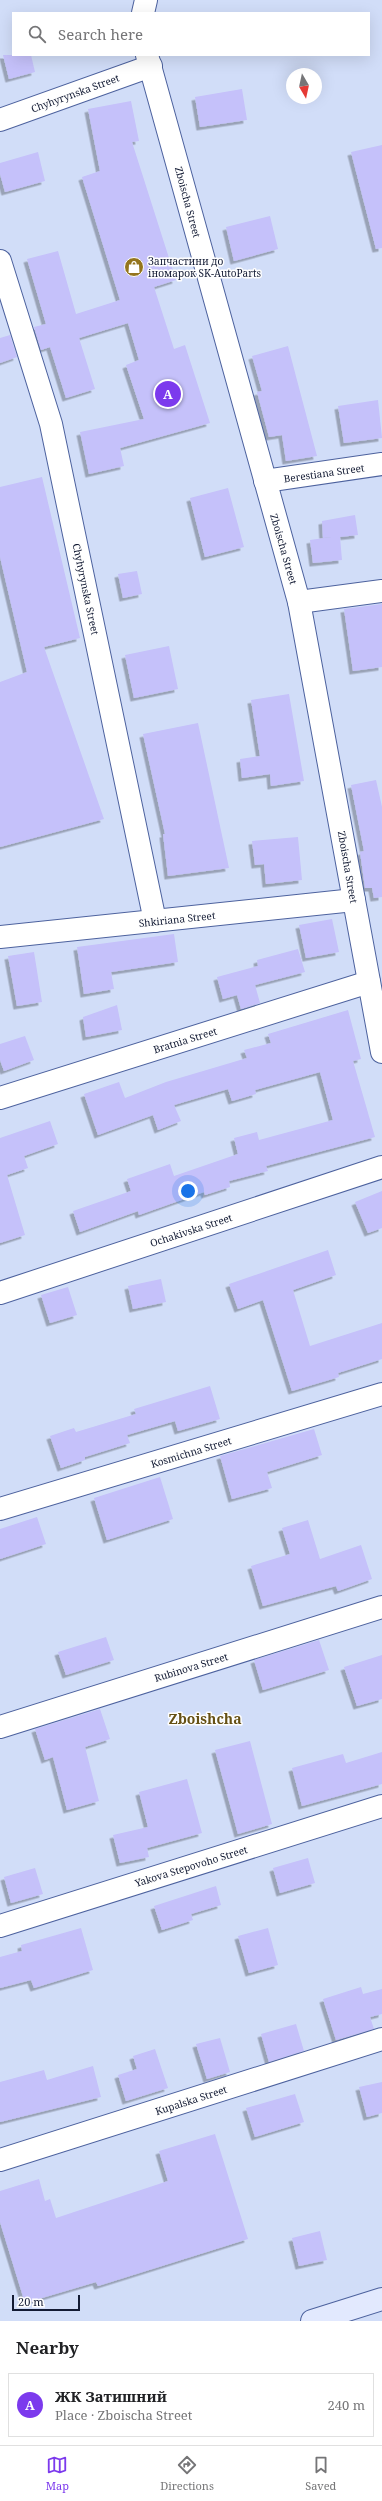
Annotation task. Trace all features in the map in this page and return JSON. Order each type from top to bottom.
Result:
[{"type":"main road","points":[[312,2321],[382,2298]]},
{"type":"street","points":[[143,12],[146,0]]},
{"type":"street","name":"Chyhyrynska Street","points":[[0,120],[149,61]]},
{"type":"street","name":"Zboischa Street","points":[[149,61],[299,602],[382,1052]]},
{"type":"street","name":"Chyhyrynska Street","points":[[0,261],[51,424],[155,921]]},
{"type":"street","name":"Berestiana Street","points":[[265,481],[382,464]]},
{"type":"street","points":[[299,602],[382,591]]},
{"type":"street","name":"Shkiriana Street","points":[[0,937],[354,900]]},
{"type":"street","name":"Bratnia Street","points":[[0,1098],[369,982]]},
{"type":"street","name":"Ochakivska Street","points":[[0,1293],[382,1167]]},
{"type":"street","name":"Kosmichna Street","points":[[0,1509],[382,1394]]},
{"type":"street","name":"Rubinova Street","points":[[0,1727],[382,1607]]},
{"type":"street","name":"Yakova Stepovoho Street","points":[[0,1926],[382,1806]]},
{"type":"street","name":"Kupalska Street","points":[[0,2160],[382,2039]]},
{"type":"building","points":[[3,55],[31,56],[35,72],[9,79]]},
{"type":"building","points":[[242,89],[247,120],[200,127],[195,97]]},
{"type":"building","points":[[131,101],[139,141],[132,142],[176,280],[154,287],[174,349],[185,345],[210,423],[120,448],[124,466],[89,474],[80,432],[144,419],[126,365],[139,360],[128,323],[79,338],[95,389],[66,398],[50,347],[41,350],[34,327],[46,324],[27,259],[58,251],[76,314],[120,300],[82,177],[100,171],[88,109]]},
{"type":"building","points":[[382,145],[382,248],[376,249],[351,152]]},
{"type":"building","points":[[38,152],[45,181],[5,192],[0,174],[0,163]]},
{"type":"building","points":[[270,216],[278,249],[234,261],[226,227]]},
{"type":"building","points":[[10,335],[17,357],[0,363],[0,338]]},
{"type":"building","points":[[288,346],[317,456],[286,461],[282,435],[269,437],[257,392],[262,391],[252,356]]},
{"type":"building","points":[[378,400],[382,438],[344,443],[338,406]]},
{"type":"building","points":[[42,477],[80,638],[44,647],[104,819],[0,847],[0,682],[27,672],[0,557],[0,487]]},
{"type":"building","points":[[228,488],[244,547],[205,557],[190,498]]},
{"type":"building","points":[[355,515],[358,535],[340,537],[342,560],[313,563],[310,540],[331,537],[323,538],[322,521]]},
{"type":"building","points":[[137,571],[142,594],[123,598],[118,574]]},
{"type":"building","points":[[382,604],[382,667],[353,671],[344,609]]},
{"type":"building","points":[[169,646],[178,689],[134,698],[125,655]]},
{"type":"building","points":[[289,694],[304,781],[271,786],[270,774],[242,778],[240,759],[260,756],[251,700]]},
{"type":"building","points":[[198,723],[229,868],[168,876],[163,834],[165,834],[143,734]]},
{"type":"building","points":[[376,780],[382,807],[382,897],[374,898],[372,888],[365,888],[360,852],[364,851],[351,785]]},
{"type":"building","points":[[298,837],[302,880],[266,884],[264,864],[255,865],[252,841]]},
{"type":"building","points":[[332,919],[339,952],[306,958],[299,925]]},
{"type":"building","points":[[174,934],[178,962],[111,972],[114,989],[84,994],[77,947]]},
{"type":"building","points":[[298,949],[305,972],[255,985],[260,1003],[241,1009],[237,995],[223,999],[217,977],[258,966],[257,960]]},
{"type":"building","points":[[34,952],[42,1002],[17,1006],[8,956]]},
{"type":"building","points":[[117,1005],[122,1030],[86,1037],[83,1017]]},
{"type":"building","points":[[348,1010],[361,1059],[353,1061],[375,1137],[266,1166],[268,1171],[229,1181],[230,1187],[205,1195],[204,1192],[139,1215],[138,1211],[80,1232],[73,1211],[131,1191],[127,1179],[170,1164],[174,1176],[238,1154],[234,1138],[257,1132],[259,1140],[333,1120],[320,1072],[255,1090],[256,1094],[232,1101],[228,1089],[174,1105],[181,1121],[158,1130],[153,1115],[98,1135],[84,1094],[119,1082],[125,1098],[166,1082],[247,1058],[244,1050],[271,1043],[268,1034]]},
{"type":"building","points":[[25,1036],[34,1060],[4,1071],[0,1060],[0,1044]]},
{"type":"building","points":[[50,1121],[58,1144],[24,1156],[28,1168],[7,1175],[25,1235],[0,1243],[0,1138]]},
{"type":"building","points":[[382,1191],[382,1228],[368,1233],[355,1202]]},
{"type":"building","points":[[328,1250],[336,1275],[293,1290],[310,1346],[382,1323],[382,1359],[338,1373],[339,1377],[292,1391],[263,1300],[238,1309],[229,1284]]},
{"type":"building","points":[[161,1279],[166,1302],[133,1309],[128,1286]]},
{"type":"building","points":[[68,1287],[77,1315],[50,1323],[41,1295]]},
{"type":"building","points":[[210,1386],[220,1419],[178,1431],[175,1421],[127,1435],[130,1443],[85,1457],[85,1460],[61,1468],[50,1436],[74,1428],[76,1432],[136,1414],[134,1409]]},
{"type":"building","points":[[314,1429],[322,1455],[267,1472],[272,1488],[232,1499],[220,1456]]},
{"type":"building","points":[[160,1477],[173,1519],[107,1540],[94,1498]]},
{"type":"building","points":[[37,1517],[46,1544],[0,1559],[0,1529]]},
{"type":"building","points":[[308,1520],[320,1559],[361,1545],[372,1579],[338,1591],[336,1586],[263,1606],[251,1566],[290,1554],[282,1528]]},
{"type":"building","points":[[106,1637],[114,1660],[66,1675],[58,1652]]},
{"type":"building","points":[[319,1640],[329,1670],[263,1690],[254,1660]]},
{"type":"building","points":[[382,1655],[382,1699],[357,1706],[344,1667]]},
{"type":"building","points":[[100,1709],[110,1739],[85,1747],[99,1801],[67,1810],[53,1757],[45,1760],[35,1729]]},
{"type":"building","points":[[250,1741],[272,1824],[238,1834],[215,1750]]},
{"type":"building","points":[[382,1752],[382,1784],[302,1806],[292,1768],[343,1754],[346,1763]]},
{"type":"building","points":[[187,1779],[202,1833],[147,1848],[149,1857],[120,1863],[113,1835],[148,1827],[139,1792]]},
{"type":"building","points":[[308,1858],[315,1883],[280,1893],[273,1868]]},
{"type":"building","points":[[35,1868],[43,1894],[11,1903],[4,1877]]},
{"type":"building","points":[[216,1886],[221,1905],[191,1914],[193,1920],[162,1930],[154,1906]]},
{"type":"building","points":[[81,1928],[93,1970],[34,1988],[31,1980],[0,1988],[0,1957],[22,1951],[21,1945]]},
{"type":"building","points":[[268,1928],[278,1965],[249,1973],[238,1936]]},
{"type":"building","points":[[361,1987],[363,1994],[382,1989],[382,2014],[370,2017],[374,2029],[336,2040],[323,1999]]},
{"type":"building","points":[[296,2024],[304,2051],[269,2062],[261,2034]]},
{"type":"building","points":[[220,2038],[230,2072],[207,2079],[196,2044]]},
{"type":"building","points":[[155,2049],[168,2088],[126,2101],[118,2075],[137,2069],[133,2056]]},
{"type":"building","points":[[93,2066],[101,2097],[0,2122],[0,2082],[44,2070],[47,2080]]},
{"type":"building","points":[[382,2082],[382,2113],[367,2117],[359,2087]]},
{"type":"building","points":[[295,2094],[304,2122],[255,2137],[246,2108]]},
{"type":"building","points":[[215,2134],[248,2239],[98,2286],[96,2282],[25,2303],[0,2222],[0,2191],[39,2179],[45,2201],[50,2199],[56,2218],[168,2181],[159,2151]]},
{"type":"building","points":[[320,2231],[327,2260],[299,2266],[292,2238]]},
{"type":"place","name":"Запчастини до іномарок SK-AutoParts","points":[[134,267]]},
{"type":"place","name":"ЖК Затишний","points":[[168,394]]},
{"type":"district","name":"Zboishcha","points":[[205,1718]]}]
